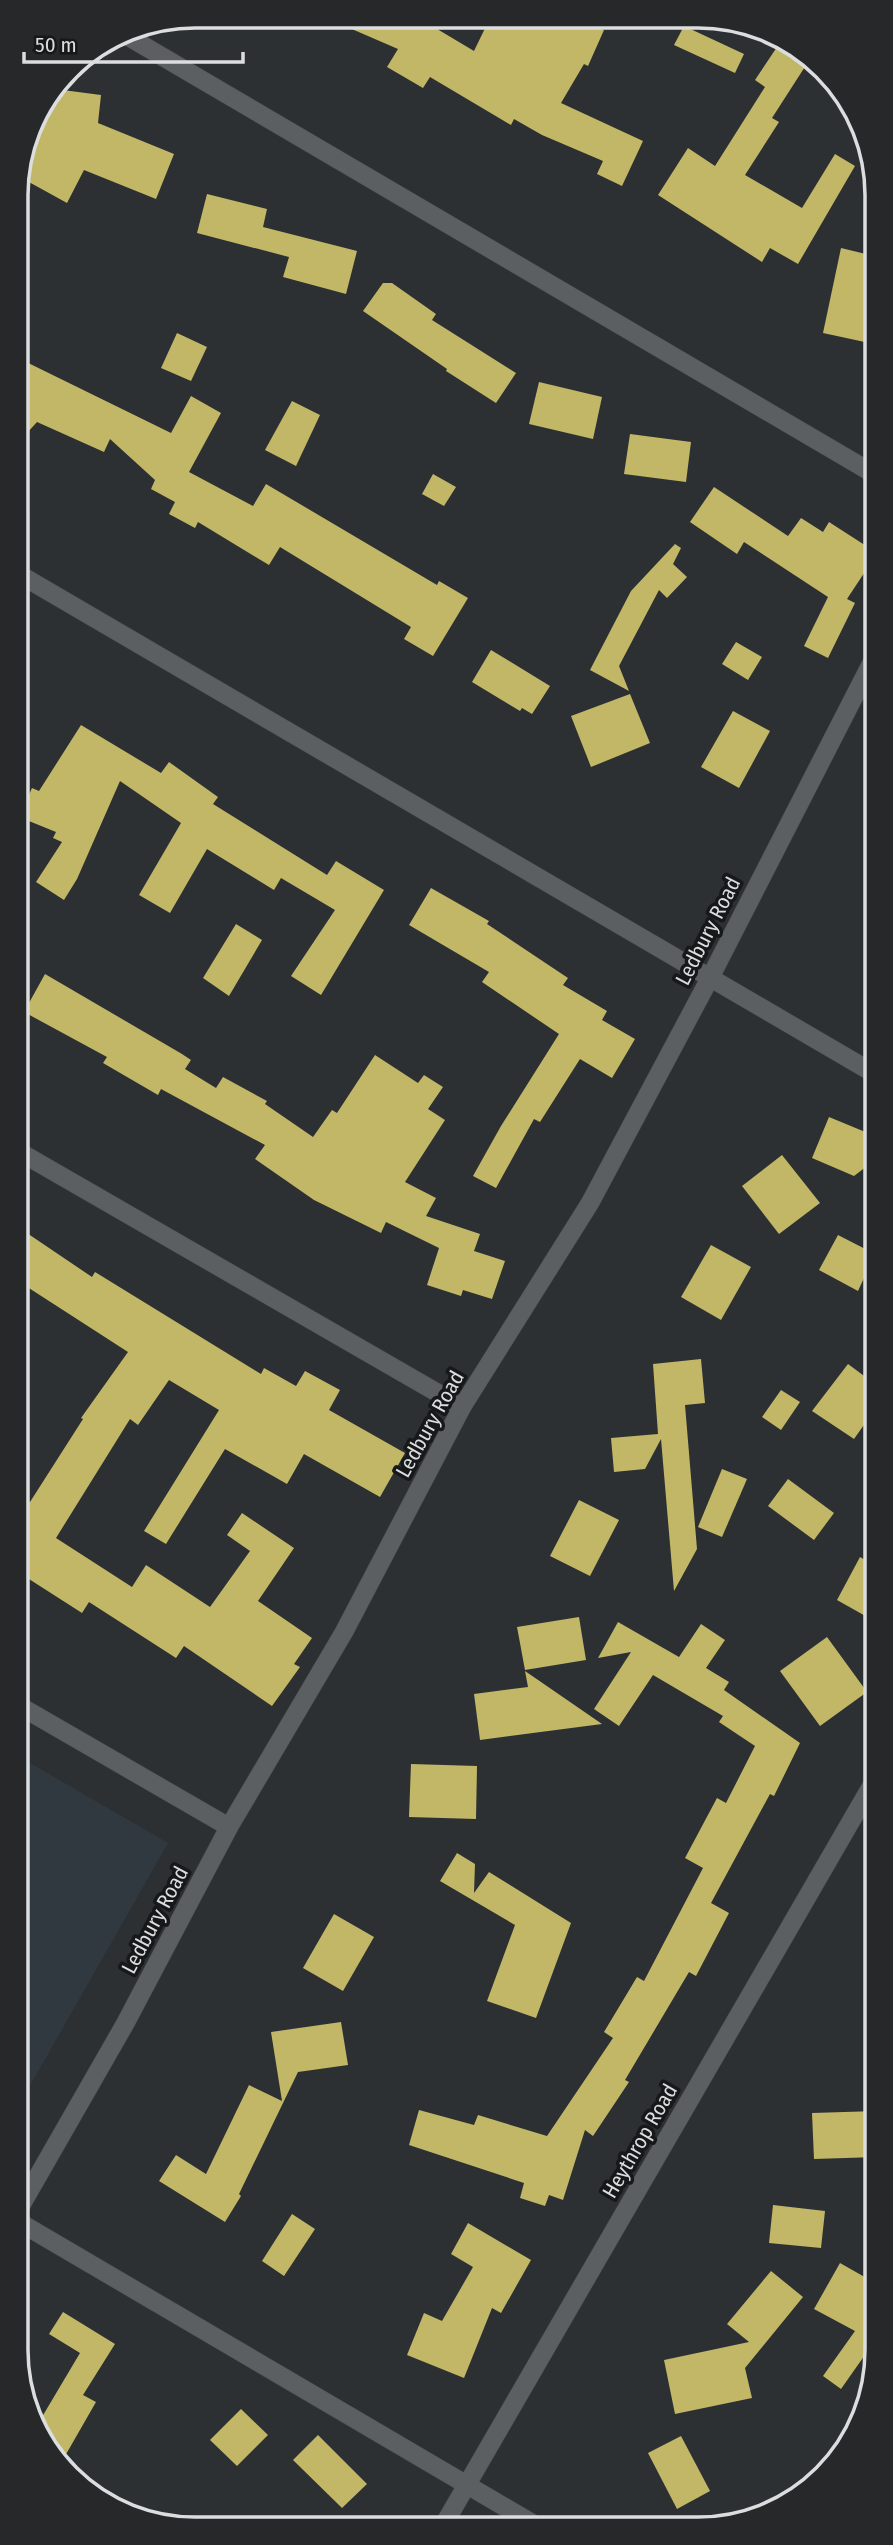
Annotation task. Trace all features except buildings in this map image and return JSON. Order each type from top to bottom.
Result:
[{"type":"street","points":[[134,40],[865,469]]},
{"type":"street","points":[[28,579],[865,1068]]},
{"type":"street","name":"Ledbury Road","points":[[28,2193],[125,2025],[229,1827],[344,1632],[462,1407],[590,1203],[710,978],[865,676]]},
{"type":"street","points":[[28,1157],[462,1407]]},
{"type":"street","points":[[28,1711],[229,1827]]},
{"type":"street","name":"Heythrop Road","points":[[448,2517],[865,1797]]},
{"type":"street","points":[[28,2227],[522,2517]]},
{"type":"shaded area","points":[[28,1762],[168,1843],[28,2089]]}]
